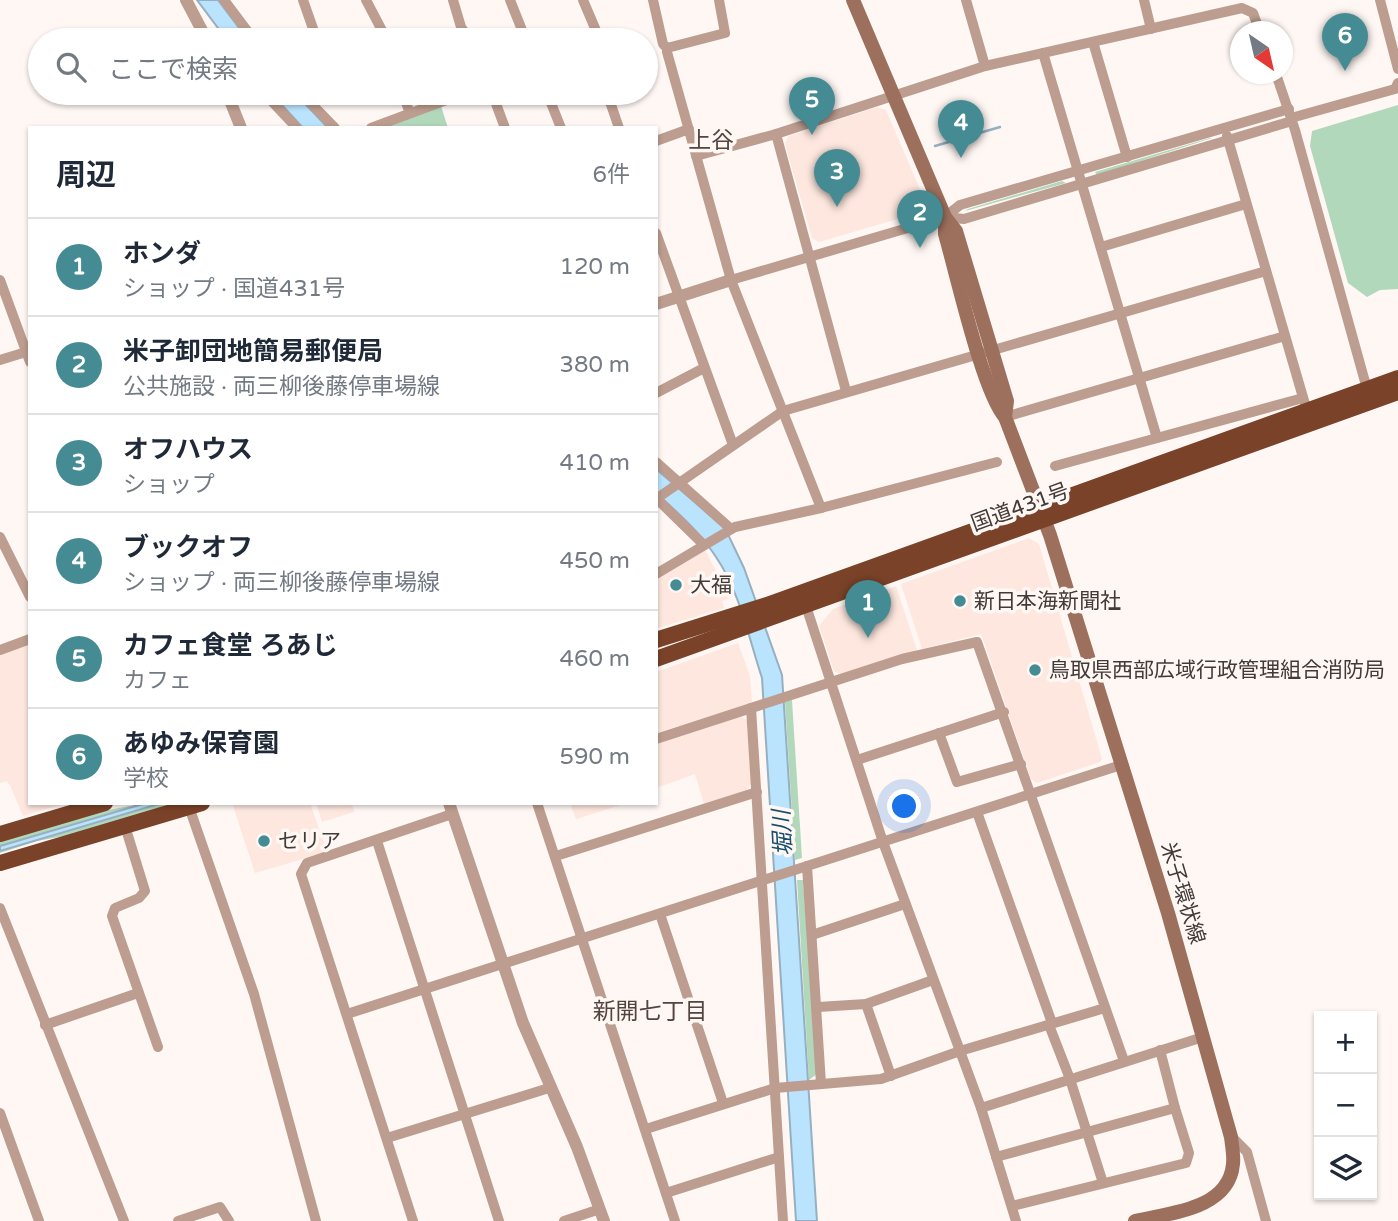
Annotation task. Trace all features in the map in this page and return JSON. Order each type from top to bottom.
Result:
[{"type":"highway","name":"国道431号","points":[[769,611],[806,606],[1042,514],[1305,405],[1398,378]]},
{"type":"highway","name":"国道431号","points":[[658,659],[735,623],[1398,392]]},
{"type":"highway","name":"国道431号","points":[[658,640],[735,623]]},
{"type":"highway","points":[[0,834],[98,805]]},
{"type":"highway","points":[[0,863],[190,805]]},
{"type":"main road","name":"米子環状線","points":[[853,0],[945,217],[956,231],[986,351],[1007,401],[1005,417],[1042,514],[1121,765],[1231,1137],[1233,1165],[1230,1177],[1217,1195],[1197,1207],[1135,1221]]},
{"type":"street","points":[[186,0],[200,28]]},
{"type":"street","points":[[224,0],[245,28]]},
{"type":"street","points":[[303,0],[313,28]]},
{"type":"street","points":[[366,0],[381,28]]},
{"type":"street","points":[[453,0],[462,28]]},
{"type":"street","points":[[510,0],[521,28]]},
{"type":"street","points":[[583,0],[595,28]]},
{"type":"street","points":[[653,0],[663,44],[667,48],[731,280],[821,508]]},
{"type":"street","points":[[667,48],[726,33],[719,0]]},
{"type":"street","points":[[966,0],[985,66]]},
{"type":"street","points":[[1144,0],[1151,29]]},
{"type":"street","points":[[1380,0],[1398,69]]},
{"type":"street","points":[[696,156],[776,134],[985,66],[1250,4],[1256,21]]},
{"type":"street","points":[[1093,42],[1127,158]]},
{"type":"street","points":[[1043,53],[1157,438]]},
{"type":"street","points":[[658,303],[945,217],[960,205],[1224,129],[1291,116],[1395,89],[1398,83]]},
{"type":"street","points":[[1280,84],[1291,116],[1367,389]]},
{"type":"street","points":[[232,105],[240,126]]},
{"type":"street","points":[[275,105],[295,126]]},
{"type":"street","points":[[313,105],[333,126]]},
{"type":"street","points":[[407,105],[410,113]]},
{"type":"street","points":[[376,126],[432,105]]},
{"type":"street","points":[[496,105],[504,126]]},
{"type":"street","points":[[552,105],[560,126]]},
{"type":"street","points":[[611,105],[618,126]]},
{"type":"street","points":[[945,217],[964,219],[1228,141],[1291,116]]},
{"type":"street","points":[[658,140],[689,129]]},
{"type":"street","points":[[1055,466],[1157,438],[1305,405],[1224,129]]},
{"type":"street","points":[[776,134],[846,391]]},
{"type":"street","points":[[1101,247],[1246,204]]},
{"type":"street","points":[[658,239],[733,445]]},
{"type":"street","points":[[658,498],[783,411],[1266,271]]},
{"type":"street","points":[[0,279],[28,357],[0,360]]},
{"type":"street","points":[[1005,417],[1285,336]]},
{"type":"street","points":[[658,392],[704,368]]},
{"type":"street","points":[[658,573],[729,530],[997,462]]},
{"type":"street","points":[[658,464],[729,530]]},
{"type":"street","points":[[658,501],[704,543]]},
{"type":"street","points":[[0,537],[28,593]]},
{"type":"street","points":[[806,606],[883,842],[981,1108],[1016,1221]]},
{"type":"street","points":[[0,650],[28,640]]},
{"type":"street","points":[[658,738],[832,681],[974,641],[981,646],[1124,1061]]},
{"type":"street","points":[[755,707],[757,792],[767,878],[780,1087],[779,1157],[783,1221]]},
{"type":"street","points":[[857,760],[1003,712]]},
{"type":"street","points":[[939,733],[957,782],[1021,764]]},
{"type":"street","points":[[347,1014],[1121,765]]},
{"type":"street","points":[[556,856],[757,792]]},
{"type":"street","points":[[193,805],[254,994],[316,1221]]},
{"type":"street","points":[[538,805],[675,1221]]},
{"type":"street","points":[[413,1221],[301,874],[307,863],[377,841],[450,809],[549,1088],[577,1147],[602,1215],[564,1221]]},
{"type":"street","points":[[977,812],[1070,1079],[1102,1184]]},
{"type":"street","points":[[125,826],[145,891],[139,898],[115,908],[112,916],[158,1047]]},
{"type":"street","points":[[377,841],[499,1221]]},
{"type":"street","points":[[804,867],[818,1007],[816,1084]]},
{"type":"street","points":[[812,935],[905,904]]},
{"type":"street","points":[[0,908],[124,1221]]},
{"type":"street","points":[[660,914],[723,1102]]},
{"type":"street","points":[[818,1007],[866,1004],[933,980]]},
{"type":"street","points":[[45,1025],[138,993]]},
{"type":"street","points":[[866,1004],[891,1076]]},
{"type":"street","points":[[646,1129],[723,1102],[780,1087],[881,1080],[960,1051],[1105,1008]]},
{"type":"street","points":[[981,1108],[1203,1037]]},
{"type":"street","points":[[1012,1206],[1186,1163],[1189,1153],[1160,1050]]},
{"type":"street","points":[[387,1138],[549,1088]]},
{"type":"street","points":[[996,1157],[1175,1108]]},
{"type":"street","points":[[0,1113],[39,1221]]},
{"type":"street","points":[[1231,1137],[1247,1152],[1266,1221]]},
{"type":"street","points":[[666,1193],[779,1157]]},
{"type":"street","points":[[178,1221],[220,1207],[229,1221]]},
{"type":"shaded area","points":[[877,107],[886,110],[925,201],[918,213],[819,242],[812,238],[785,144],[789,136]]},
{"type":"shaded area","name":"鳥取県西部広域行政管理組合消防局","points":[[1029,538],[1039,544],[1102,759],[1100,762],[1037,783],[1031,779],[981,634],[922,649],[901,584]]},
{"type":"shaded area","points":[[704,548],[730,598],[722,601],[724,608],[658,628],[658,578]]},
{"type":"shaded area","points":[[896,586],[917,650],[840,674],[834,671],[819,626],[833,609]]},
{"type":"shaded area","points":[[738,643],[750,676],[752,703],[658,732],[658,671]]},
{"type":"shaded area","points":[[28,644],[28,805],[60,805],[23,816],[10,785],[6,781],[0,783],[0,653]]},
{"type":"shaded area","points":[[741,716],[747,720],[751,784],[747,790],[704,804],[695,774],[658,787],[658,742]]},
{"type":"shaded area","points":[[311,805],[327,852],[255,873],[233,806]]},
{"type":"shaded area","points":[[317,805],[352,805],[354,812],[322,822]]},
{"type":"shaded area","points":[[571,805],[621,805],[576,819]]},
{"type":"green space","points":[[1398,105],[1398,289],[1380,290],[1367,297],[1348,283],[1310,146],[1312,131]]},
{"type":"green space","points":[[441,106],[447,126],[390,126]]},
{"type":"green space","points":[[1210,138],[1097,175],[1095,172]]},
{"type":"green space","points":[[1062,181],[1066,183],[965,211],[968,209]]},
{"type":"green space","points":[[792,700],[802,858],[795,860],[785,702]]},
{"type":"green space","points":[[138,805],[0,846],[0,841],[93,813]]},
{"type":"green space","points":[[157,805],[172,805],[81,833],[0,851]]},
{"type":"green space","points":[[797,880],[803,880],[817,1074],[809,1080]]},
{"type":"water","points":[[197,0],[218,0],[239,28],[218,28]]},
{"type":"water","points":[[282,105],[306,105],[326,126],[301,126]]},
{"type":"water","name":"堀川","points":[[658,471],[725,528],[744,568],[782,675],[817,1221],[796,1221],[762,678],[738,600],[724,571],[710,548],[658,495]]},
{"type":"water","points":[[139,805],[155,805],[0,851],[0,846]]},
{"type":"waterway","points":[[935,146],[1000,127]]},
{"type":"place","name":"あゆみ保育園","points":[[1345,71]]},
{"type":"place","name":"カフェ食堂 ろあじ","points":[[812,135]]},
{"type":"place","name":"ブックオフ","points":[[961,158]]},
{"type":"place","name":"オフハウス","points":[[837,207]]},
{"type":"place","name":"米子卸団地簡易郵便局","points":[[920,248]]},
{"type":"place","name":"大福","points":[[676,585]]},
{"type":"place","name":"新日本海新聞社","points":[[960,601]]},
{"type":"place","name":"ホンダ","points":[[868,638]]},
{"type":"place","name":"鳥取県西部広域行政管理組合消防局","points":[[1035,670]]},
{"type":"place","name":"セリア","points":[[264,841]]},
{"type":"district","name":"上谷","points":[[711,140]]},
{"type":"district","name":"新開七丁目","points":[[650,1011]]}]
